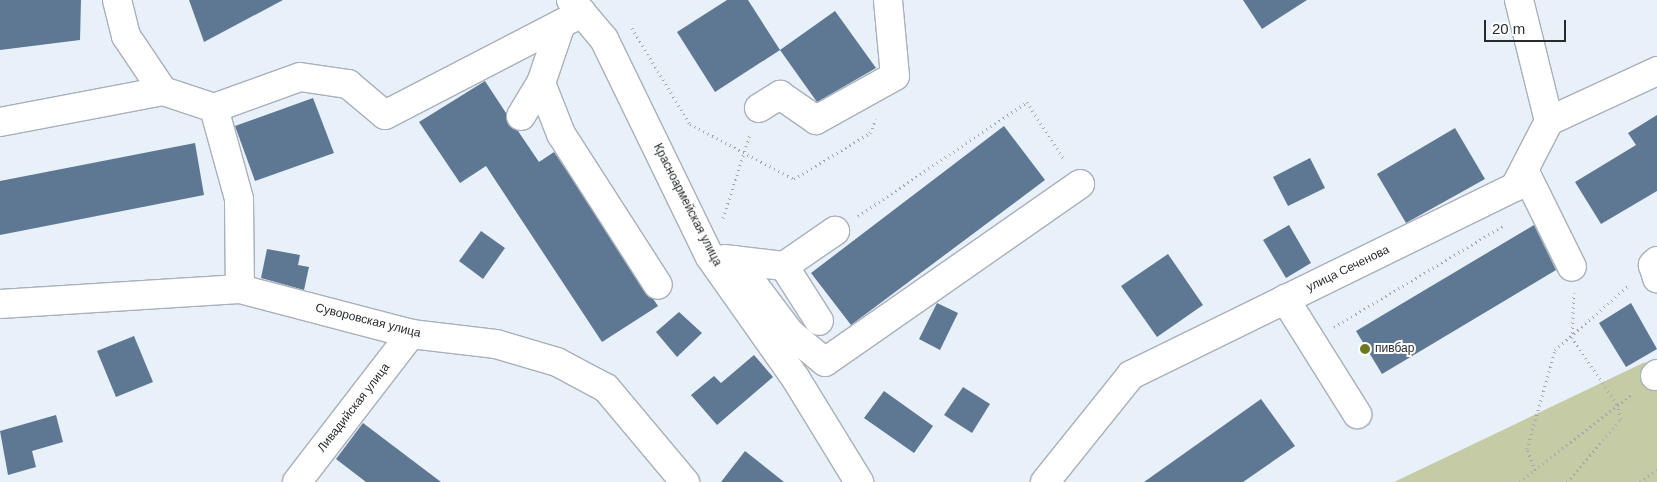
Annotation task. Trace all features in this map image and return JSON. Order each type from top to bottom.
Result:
[{"type":"street","points":[[117,0],[126,36],[163,91]]},
{"type":"street","points":[[759,108],[780,95],[816,120],[895,76],[888,0]]},
{"type":"street","points":[[1518,0],[1549,121],[1657,71]]},
{"type":"street","points":[[0,122],[163,91],[214,108],[300,77],[348,84],[385,115],[571,12]]},
{"type":"street","points":[[521,116],[541,82],[571,12]]},
{"type":"street","name":"Красноармейская улица","points":[[571,12],[604,39],[723,258],[859,482]]},
{"type":"street","points":[[541,82],[561,134],[658,285]]},
{"type":"street","points":[[214,108],[239,199],[240,289]]},
{"type":"street","name":"улица Сеченова","points":[[1045,482],[1131,375],[1515,187],[1549,121]]},
{"type":"street","points":[[1524,170],[1572,267]]},
{"type":"street","points":[[723,258],[790,333],[825,362],[1080,184]]},
{"type":"street","points":[[723,258],[784,266],[835,231]]},
{"type":"street","points":[[784,266],[819,321]]},
{"type":"street","name":"Суворовская улица","points":[[0,304],[240,289],[411,334],[496,344],[557,362],[606,388],[686,482]]},
{"type":"street","points":[[1285,299],[1357,414]]},
{"type":"street","name":"Ливадийская улица","points":[[297,482],[411,334]]},
{"type":"path","points":[[627,21],[690,124],[743,155],[794,179],[870,133],[877,119],[860,96]]},
{"type":"path","points":[[835,231],[1027,102],[1080,184]]},
{"type":"path","points":[[720,227],[759,108]]},
{"type":"path","points":[[1312,340],[1541,204]]},
{"type":"path","points":[[1567,482],[1621,419],[1617,404],[1572,338],[1576,311],[1572,267]]},
{"type":"path","points":[[1535,470],[1527,449],[1555,350],[1656,268]]},
{"type":"path","points":[[1520,482],[1656,375]]},
{"type":"path","points":[[1640,482],[1657,470]]},
{"type":"green space","points":[[1657,360],[1657,482],[1394,482],[1643,363]]},
{"type":"building","points":[[0,0],[81,0],[80,40],[0,50]]},
{"type":"building","points":[[189,0],[283,0],[204,42]]},
{"type":"building","points":[[727,0],[748,0],[780,50],[715,92],[677,32]]},
{"type":"building","points":[[1243,0],[1307,0],[1262,29]]},
{"type":"building","points":[[835,11],[876,68],[817,102],[780,50]]},
{"type":"building","points":[[485,81],[506,113],[508,124],[518,131],[539,162],[554,152],[658,306],[602,342],[486,166],[460,183],[419,122]]},
{"type":"building","points":[[313,98],[334,153],[255,181],[235,126]]},
{"type":"building","points":[[1657,115],[1657,191],[1601,224],[1575,182],[1636,145],[1628,133]]},
{"type":"building","points":[[1004,126],[1045,180],[851,325],[811,273]]},
{"type":"building","points":[[1455,128],[1485,179],[1406,223],[1377,174]]},
{"type":"building","points":[[195,143],[204,195],[0,235],[0,181]]},
{"type":"building","points":[[1310,158],[1325,188],[1288,206],[1273,177]]},
{"type":"building","points":[[1289,225],[1311,263],[1286,278],[1263,240]]},
{"type":"building","points":[[1534,225],[1556,270],[1382,374],[1356,331]]},
{"type":"building","points":[[481,231],[505,248],[483,279],[459,261]]},
{"type":"building","points":[[267,249],[300,255],[298,265],[309,267],[304,290],[261,278]]},
{"type":"building","points":[[1168,254],[1203,305],[1157,337],[1121,286]]},
{"type":"building","points":[[937,303],[958,313],[940,350],[919,339]]},
{"type":"building","points":[[1631,303],[1657,349],[1626,367],[1599,323]]},
{"type":"building","points":[[679,312],[702,333],[677,357],[656,332]]},
{"type":"building","points":[[134,336],[153,382],[116,397],[97,351]]},
{"type":"building","points":[[754,355],[773,377],[717,425],[691,395],[714,376],[721,383]]},
{"type":"building","points":[[963,387],[990,404],[972,433],[944,415]]},
{"type":"building","points":[[884,391],[933,426],[914,453],[864,418]]},
{"type":"building","points":[[1261,399],[1295,446],[1243,482],[1144,482]]},
{"type":"building","points":[[56,415],[63,442],[32,451],[36,467],[8,475],[0,431]]},
{"type":"building","points":[[363,423],[441,482],[366,482],[336,459]]},
{"type":"building","points":[[745,451],[784,482],[721,482]]},
{"type":"place","name":"пивбар","points":[[1365,349]]}]
